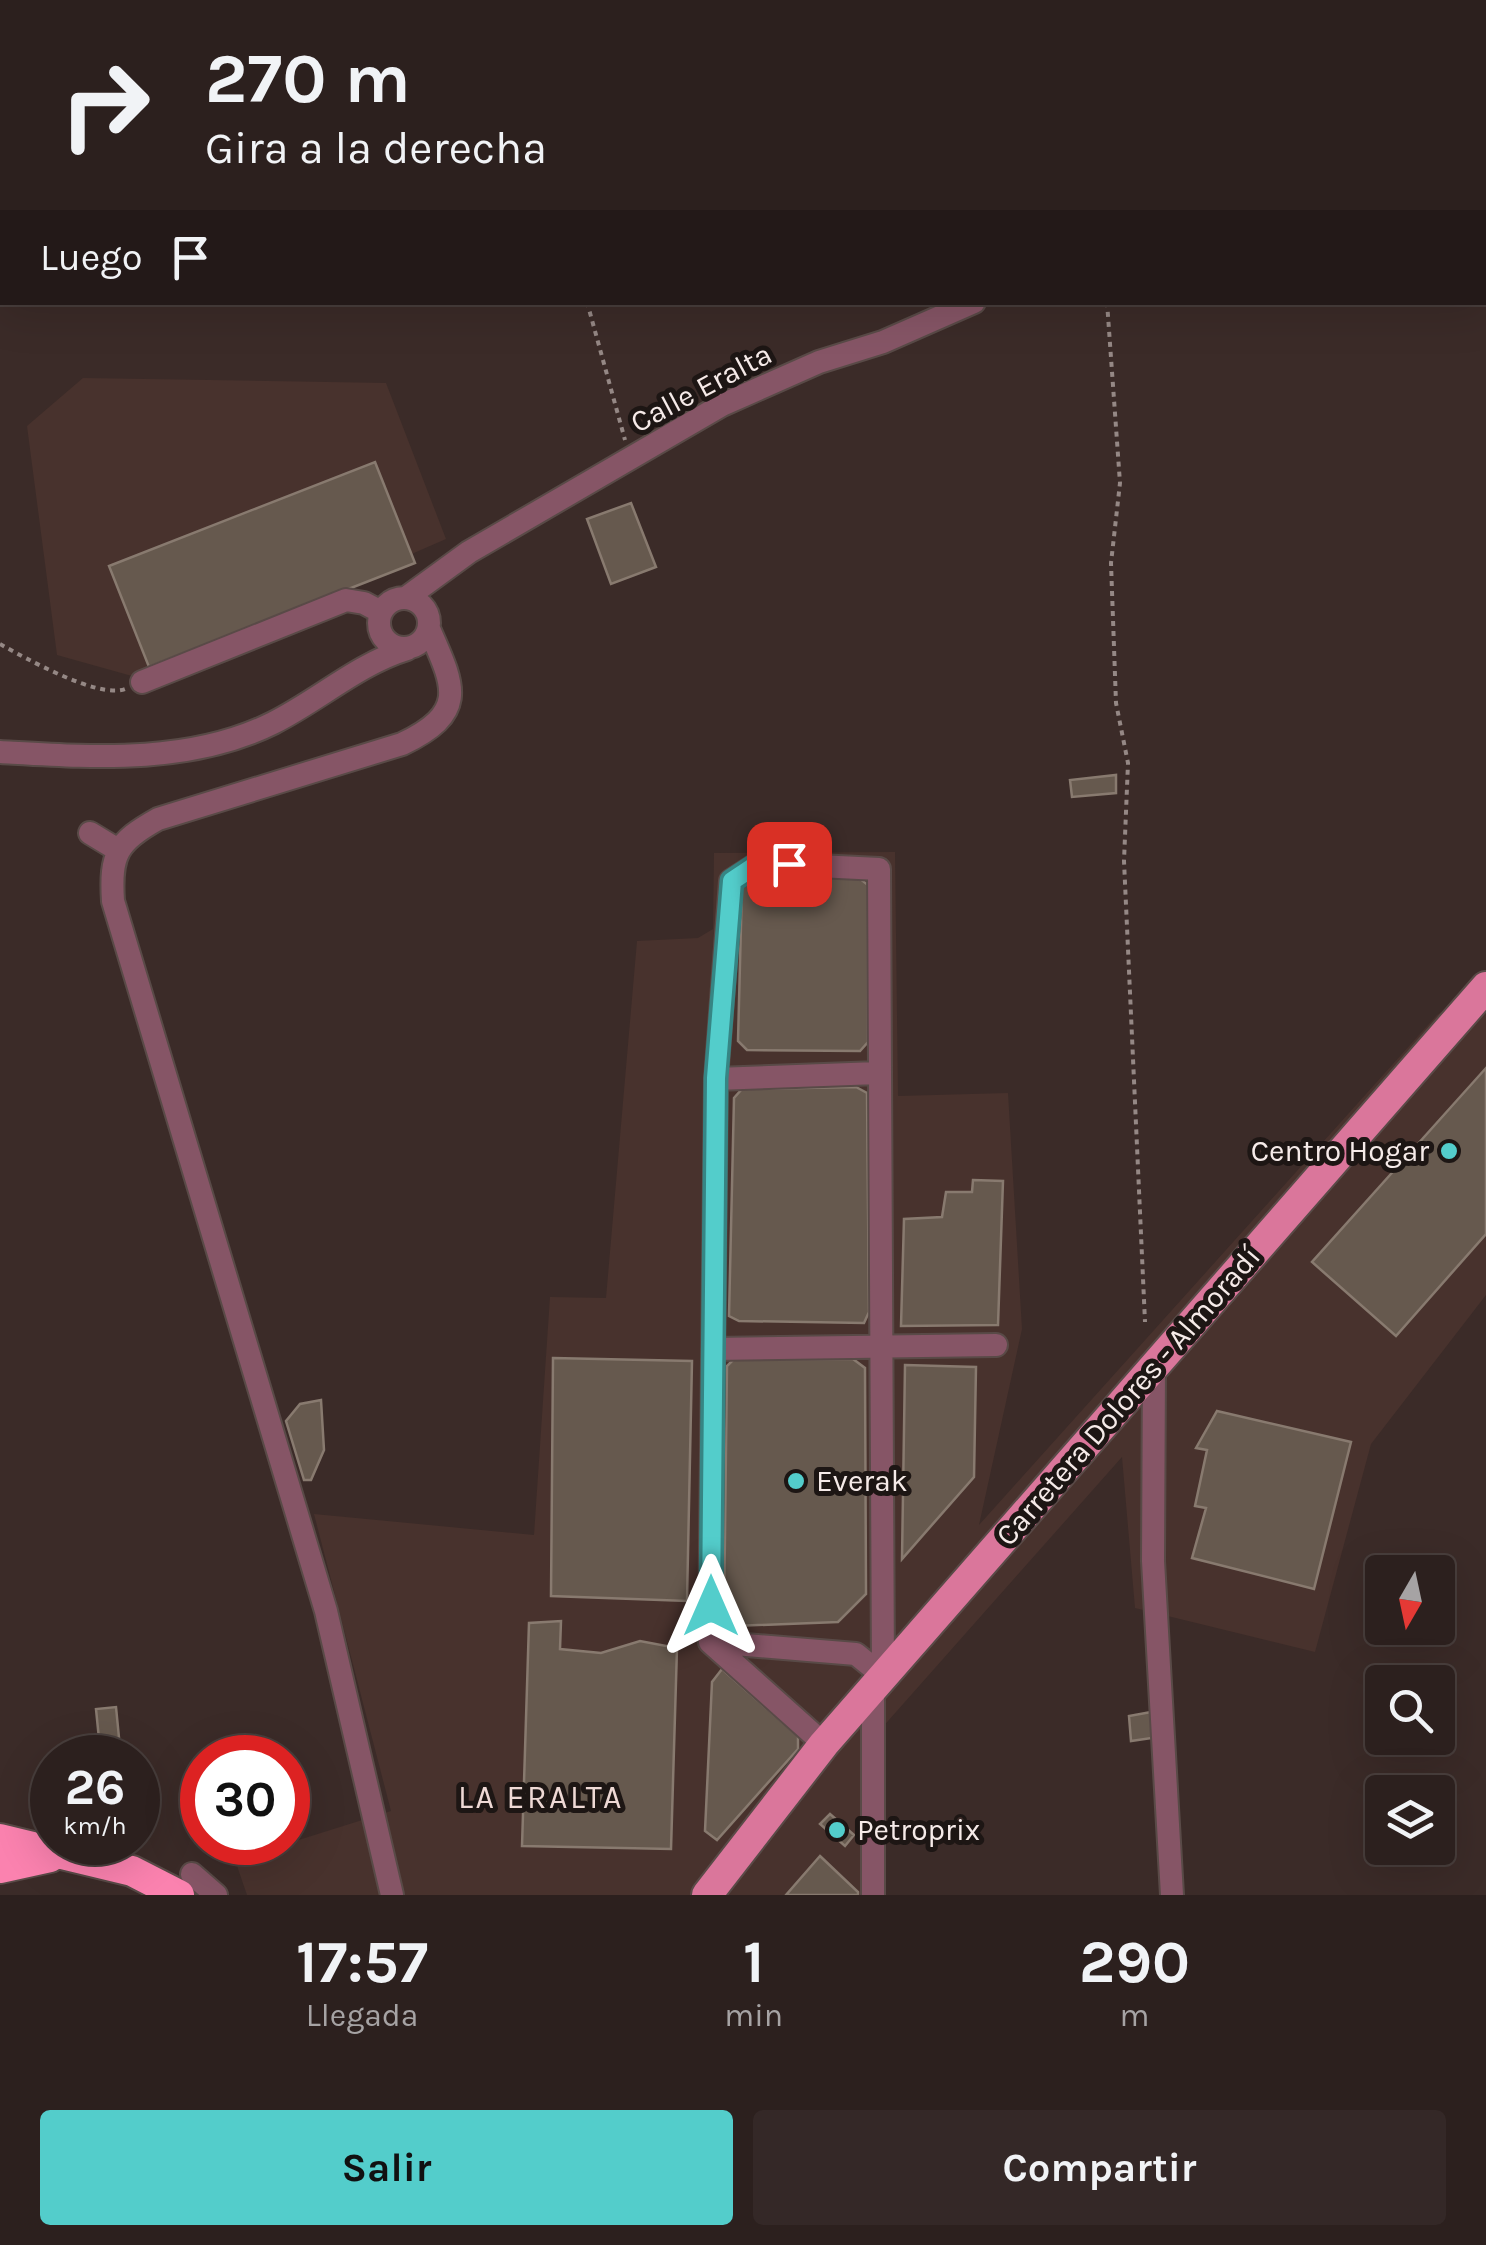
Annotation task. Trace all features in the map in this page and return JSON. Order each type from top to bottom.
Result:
[{"type":"highway","points":[[0,1839],[30,1847]]},
{"type":"highway","points":[[0,1868],[30,1860]]},
{"type":"highway","points":[[104,1865],[186,1885]]},
{"type":"main road","name":"Carretera Dolores - Almoradí","points":[[707,1895],[772,1806],[824,1744],[1486,988]]},
{"type":"main road","name":"Carretera Dolores - Almoradí","points":[[685,1895],[728,1845],[772,1806]]},
{"type":"street","name":"Calle Eralta","points":[[469,552],[769,383],[884,342],[967,305]]},
{"type":"street","points":[[342,682],[391,601],[406,598],[469,552]]},
{"type":"street","points":[[3,752],[116,756],[200,748],[268,726],[382,656],[423,641],[434,594],[469,552]]},
{"type":"street","points":[[392,1895],[326,1611],[114,901],[111,875],[118,850],[129,835],[158,820],[423,734],[447,712],[452,698],[448,673],[419,603],[406,598]]},
{"type":"street","points":[[142,682],[346,600],[364,603],[380,620],[392,646],[409,648],[448,673]]},
{"type":"street","points":[[90,834],[118,850]]},
{"type":"street","points":[[824,1744],[710,1642],[716,1078],[732,881],[759,863],[880,869],[882,1347],[874,1895]]},
{"type":"street","points":[[716,1078],[878,1072]]},
{"type":"street","points":[[713,1349],[996,1345]]},
{"type":"street","points":[[1154,1366],[1153,1561],[1172,1895]]},
{"type":"street","points":[[710,1642],[856,1654],[878,1682]]},
{"type":"street","points":[[186,1885],[216,1895]]},
{"type":"path","points":[[588,305],[631,459]]},
{"type":"path","points":[[1107,305],[1120,483],[1111,580],[1116,703],[1128,762],[1124,861],[1145,1322]]},
{"type":"path","points":[[0,644],[38,666],[116,692],[142,682]]},
{"type":"shaded area","points":[[83,378],[386,383],[446,539],[132,676],[57,655],[27,426]]},
{"type":"shaded area","points":[[895,852],[898,1096],[1008,1093],[1022,1329],[979,1525],[1437,1015],[1486,980],[1486,1295],[1371,1444],[1315,1652],[1135,1608],[1122,1457],[865,1747],[865,1895],[247,1895],[237,1865],[310,1865],[310,1836],[391,1811],[314,1514],[534,1535],[550,1297],[606,1298],[637,941],[698,938],[713,929],[714,853]]},
{"type":"building","points":[[375,462],[415,563],[149,667],[109,566]]},
{"type":"building","points":[[631,503],[656,567],[611,584],[587,519]]},
{"type":"building","points":[[1116,775],[1116,793],[1072,797],[1070,780]]},
{"type":"building","points":[[756,876],[859,878],[868,885],[868,1042],[860,1051],[747,1050],[738,1041],[742,886]]},
{"type":"building","name":"Centro Hogar","points":[[1486,1068],[1486,1234],[1396,1336],[1312,1262]]},
{"type":"building","points":[[856,1087],[867,1093],[869,1312],[864,1323],[739,1321],[729,1316],[734,1098],[742,1089]]},
{"type":"building","points":[[973,1180],[1003,1181],[998,1325],[901,1326],[904,1219],[942,1217],[946,1192],[972,1192]]},
{"type":"building","points":[[553,1358],[692,1361],[687,1601],[551,1596]]},
{"type":"building","name":"Everak","points":[[734,1359],[853,1359],[865,1368],[866,1594],[838,1622],[734,1626],[724,1617],[727,1366]]},
{"type":"building","points":[[905,1365],[976,1367],[974,1477],[902,1559]]},
{"type":"building","points":[[321,1400],[324,1450],[311,1480],[304,1480],[286,1421],[300,1404]]},
{"type":"building","points":[[1217,1411],[1351,1442],[1314,1589],[1192,1558],[1206,1508],[1195,1506],[1207,1450],[1196,1448]]},
{"type":"building","points":[[561,1621],[560,1649],[601,1653],[640,1641],[677,1648],[671,1849],[522,1846],[529,1623]]},
{"type":"building","points":[[722,1669],[798,1736],[798,1749],[717,1840],[705,1831],[712,1682]]},
{"type":"building","points":[[116,1707],[119,1735],[99,1735],[96,1709]]},
{"type":"building","points":[[1151,1712],[1152,1738],[1131,1741],[1129,1716]]},
{"type":"building","name":"Petroprix","points":[[830,1814],[854,1835],[845,1846],[820,1824]]},
{"type":"building","points":[[820,1856],[858,1892],[858,1895],[786,1895]]},
{"type":"place","name":"Centro Hogar","points":[[1449,1151]]},
{"type":"place","name":"Everak","points":[[796,1481]]},
{"type":"place","name":"Petroprix","points":[[837,1830]]},
{"type":"district","name":"LA ERALTA","points":[[541,1797]]},
{"type":"route","points":[[711,1606],[716,1078],[732,881],[759,863],[789,864]]}]
